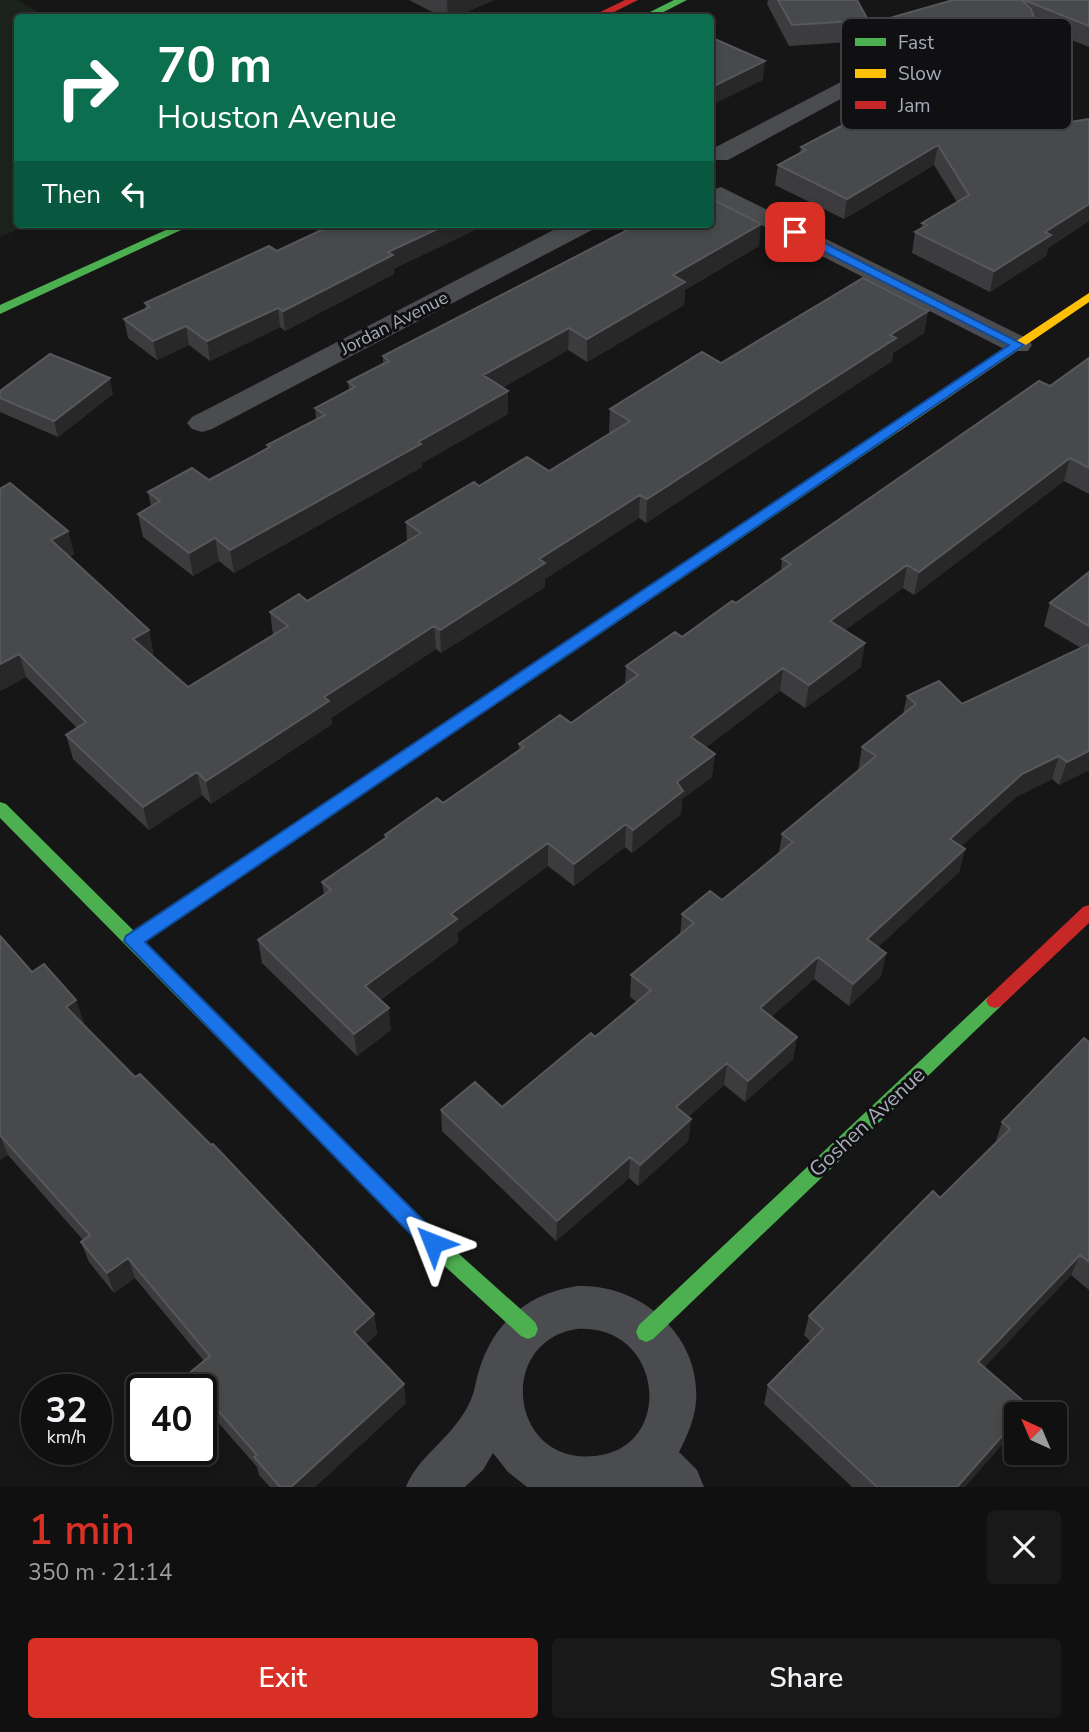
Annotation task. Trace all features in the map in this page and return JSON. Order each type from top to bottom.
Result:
[{"type":"street","points":[[602,14],[633,0]]},
{"type":"street","points":[[652,14],[682,0]]},
{"type":"street","points":[[715,154],[841,88]]},
{"type":"street","points":[[715,154],[727,161],[736,175],[729,189],[716,197]]},
{"type":"street","points":[[716,197],[1018,345]]},
{"type":"street","points":[[0,310],[179,228]]},
{"type":"street","name":"Jordan Avenue","points":[[202,423],[577,228]]},
{"type":"street","points":[[133,941],[1089,297]]},
{"type":"street","points":[[0,808],[433,1243],[528,1329]]},
{"type":"street","name":"Goshen Avenue","points":[[646,1332],[1089,912]]},
{"type":"street","points":[[591,1308],[616,1312],[646,1332],[666,1357],[673,1382],[674,1409],[666,1434],[665,1471],[630,1470],[608,1478],[554,1482],[521,1451],[506,1429],[498,1404],[499,1378],[507,1354],[528,1329],[542,1318],[566,1310],[591,1308]]},
{"type":"street","points":[[430,1487],[466,1453],[498,1404]]},
{"type":"shaded area","points":[[0,0],[17,0],[42,14],[14,14],[14,228],[21,228],[0,237]]},
{"type":"building","points":[[778,0],[857,0],[867,18],[841,18],[841,22],[792,25]]},
{"type":"building","points":[[953,0],[1022,0],[1031,9],[1034,18],[895,18]]},
{"type":"building","points":[[1024,0],[1089,0],[1089,26]]},
{"type":"building","points":[[714,39],[765,61],[714,86]]},
{"type":"building","points":[[1089,119],[1089,204],[1045,232],[1051,235],[994,271],[915,232],[927,225],[922,223],[969,195],[938,145],[847,199],[778,165],[806,150],[801,147],[841,126],[841,130],[1072,130],[1072,122]]},
{"type":"building","points":[[714,200],[761,224],[673,275],[685,282],[587,339],[569,328],[483,375],[508,391],[418,442],[421,444],[230,550],[215,538],[189,553],[138,514],[160,501],[148,492],[192,468],[209,480],[270,447],[267,445],[325,415],[315,408],[355,387],[348,382],[389,361],[383,356],[631,228],[714,228]]},
{"type":"building","points":[[326,228],[439,228],[388,252],[393,255],[283,311],[278,308],[207,341],[186,326],[153,341],[124,319],[150,307],[145,303],[269,246],[277,251]]},
{"type":"building","points":[[863,278],[928,311],[890,335],[896,338],[647,499],[640,495],[539,559],[545,563],[440,630],[434,626],[324,697],[329,701],[206,781],[197,772],[143,807],[66,735],[86,722],[19,654],[0,664],[0,489],[10,483],[68,531],[51,540],[149,630],[133,639],[188,687],[288,626],[270,612],[299,594],[307,601],[421,533],[406,522],[474,482],[479,486],[527,457],[549,471],[630,421],[610,409],[702,352],[721,363]]},
{"type":"building","points":[[50,354],[110,378],[54,421],[0,398],[0,391]]},
{"type":"building","points":[[1089,358],[1089,468],[1070,458],[919,572],[907,565],[830,621],[865,643],[809,685],[783,668],[691,737],[715,754],[677,782],[683,791],[633,830],[626,824],[574,864],[548,843],[451,914],[457,919],[365,986],[389,1008],[354,1034],[258,940],[331,890],[322,882],[437,798],[443,803],[524,747],[519,744],[560,715],[571,723],[638,675],[626,666],[675,632],[682,637],[732,601],[736,603],[791,564],[782,559],[1039,381],[1050,386]]},
{"type":"building","points":[[1089,572],[1089,626],[1050,603]]},
{"type":"building","points":[[1089,644],[1089,751],[1067,762],[1059,756],[1022,774],[950,839],[965,849],[867,939],[886,953],[853,984],[818,957],[760,1008],[797,1037],[748,1081],[727,1063],[676,1107],[691,1119],[640,1165],[630,1157],[557,1221],[441,1110],[475,1082],[502,1107],[591,1033],[595,1037],[651,990],[631,975],[694,923],[682,914],[710,891],[722,900],[793,842],[782,834],[876,756],[862,747],[916,704],[907,696],[939,681],[962,704]]},
{"type":"building","points":[[0,936],[32,972],[44,964],[76,1000],[66,1007],[135,1077],[140,1074],[211,1145],[213,1144],[374,1314],[354,1332],[404,1384],[291,1487],[280,1487],[254,1457],[257,1455],[217,1409],[217,1374],[188,1374],[210,1356],[128,1258],[107,1273],[81,1242],[90,1235],[0,1135]]},
{"type":"building","points":[[1084,1038],[1089,1042],[1089,1262],[1080,1255],[978,1362],[1024,1402],[1004,1402],[1004,1434],[957,1487],[877,1487],[768,1385],[823,1329],[809,1316],[933,1191],[940,1198],[1010,1129],[1002,1122]]},
{"type":"traffic: fast","points":[[652,14],[682,0]]},
{"type":"traffic: fast","points":[[0,310],[179,228]]},
{"type":"traffic: fast","points":[[133,941],[893,429]]},
{"type":"traffic: fast","points":[[0,808],[433,1243],[528,1329]]},
{"type":"traffic: fast","points":[[646,1332],[995,1001]]},
{"type":"traffic: slow","points":[[893,429],[1089,297]]},
{"type":"traffic: jam","points":[[602,14],[633,0]]},
{"type":"traffic: jam","points":[[995,1001],[1089,912]]},
{"type":"route","points":[[433,1243],[133,941],[1018,345],[795,232]]}]
